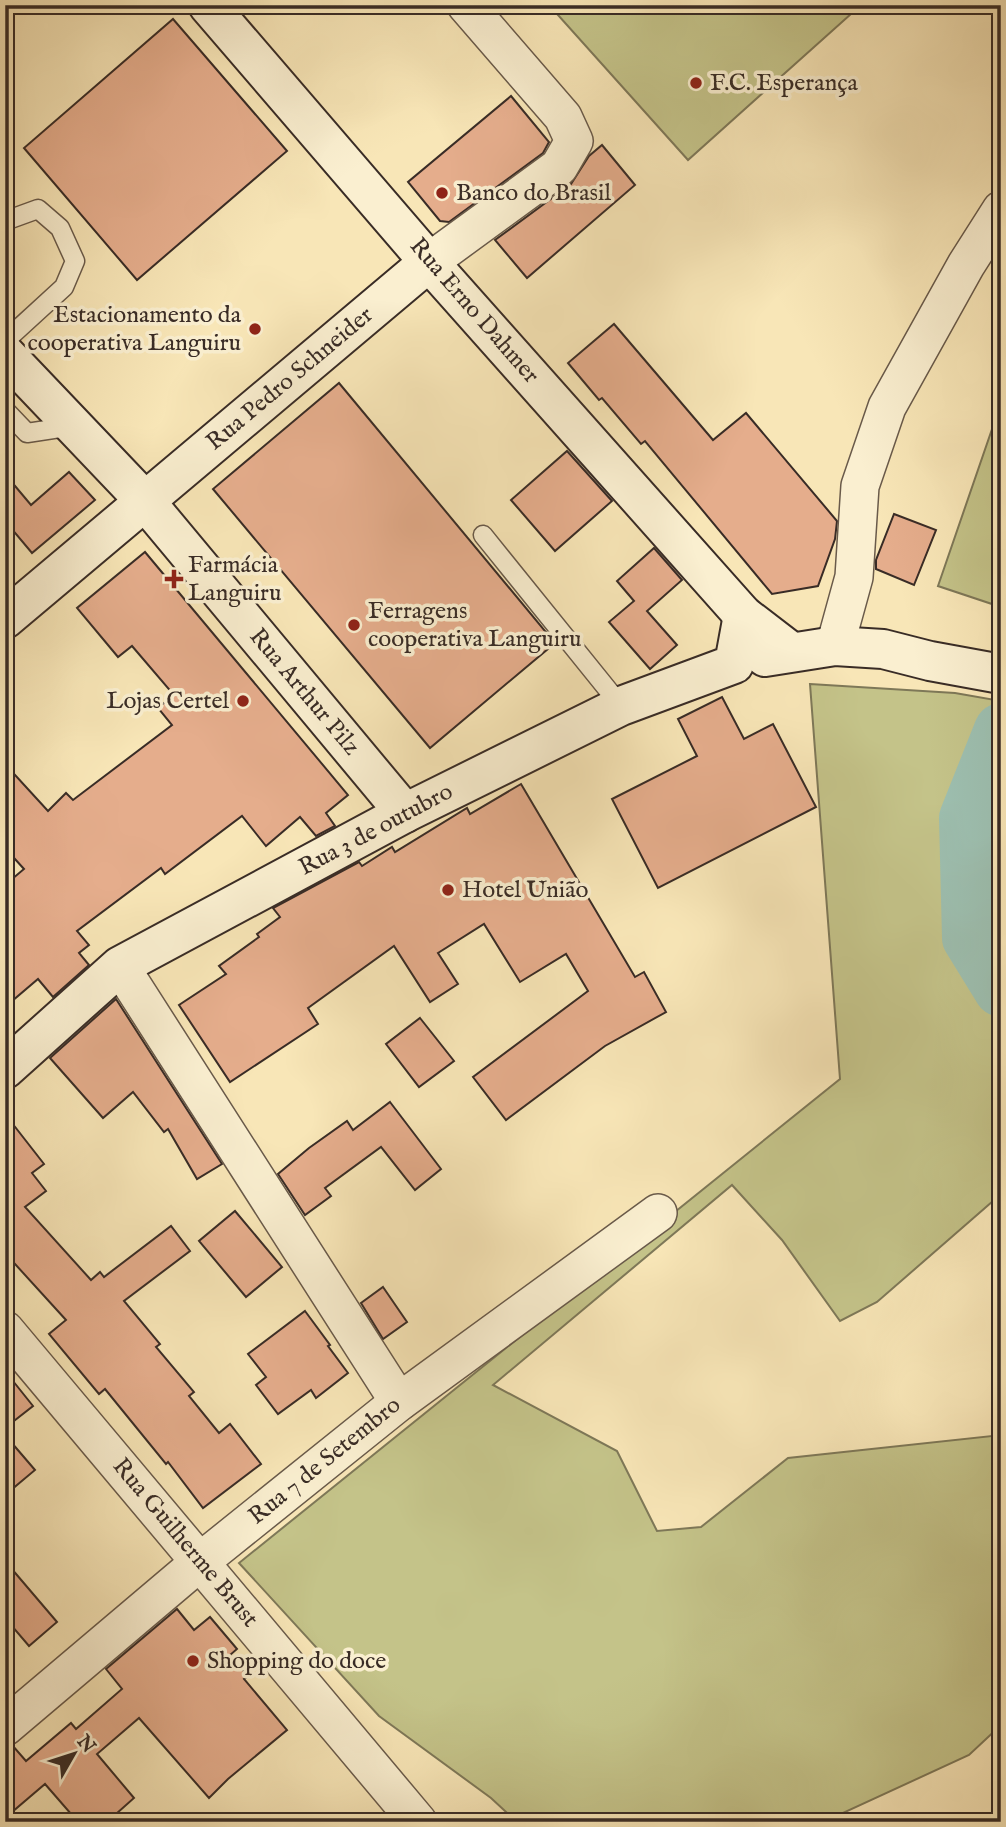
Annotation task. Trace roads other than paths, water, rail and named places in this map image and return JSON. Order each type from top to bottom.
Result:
[{"type":"main road","name":"Rua Erno Dahmer","points":[[208,5],[429,262],[743,615],[790,651]]},
{"type":"main road","name":"Rua Pedro Schneider","points":[[5,619],[429,262]]},
{"type":"main road","name":"Rua Arthur Pilz","points":[[5,354],[145,501],[405,813]]},
{"type":"main road","points":[[734,664],[743,615]]},
{"type":"main road","name":"Rua 3 de outubro","points":[[5,1069],[120,966],[405,813],[621,706],[734,664],[790,651],[835,646],[883,649],[1001,674]]},
{"type":"street","name":"Rua Pedro Schneider","points":[[429,262],[559,167],[574,141],[563,117],[466,5]]},
{"type":"street","points":[[835,646],[853,577],[860,486],[887,407],[966,265],[1001,210]]},
{"type":"street","points":[[120,966],[398,1402]]},
{"type":"street","name":"Rua 7 de Setembro","points":[[5,1727],[201,1561],[398,1402],[658,1213]]},
{"type":"street","name":"Rua Guilherme Brust","points":[[5,1330],[418,1822]]},
{"type":"lane","points":[[5,221],[38,209],[60,228],[75,261],[64,287],[5,341]]},
{"type":"lane","points":[[5,410],[27,433],[73,426]]},
{"type":"lane","points":[[483,535],[621,706]]},
{"type":"waterway","points":[[1001,730],[966,818],[969,938],[1001,990]]},
{"type":"place","name":"F.C. Esperança","points":[[696,83]]},
{"type":"place","name":"Banco do Brasil","points":[[442,193]]},
{"type":"place","name":"Estacionamento da cooperativa Languiru","points":[[255,329]]},
{"type":"place","name":"Farmácia Languiru","points":[[174,579]]},
{"type":"place","name":"Ferragens cooperativa Languiru","points":[[354,625]]},
{"type":"place","name":"Lojas Certel","points":[[243,701]]},
{"type":"place","name":"Hotel União","points":[[448,890]]},
{"type":"place","name":"Shopping do doce","points":[[193,1661]]}]
